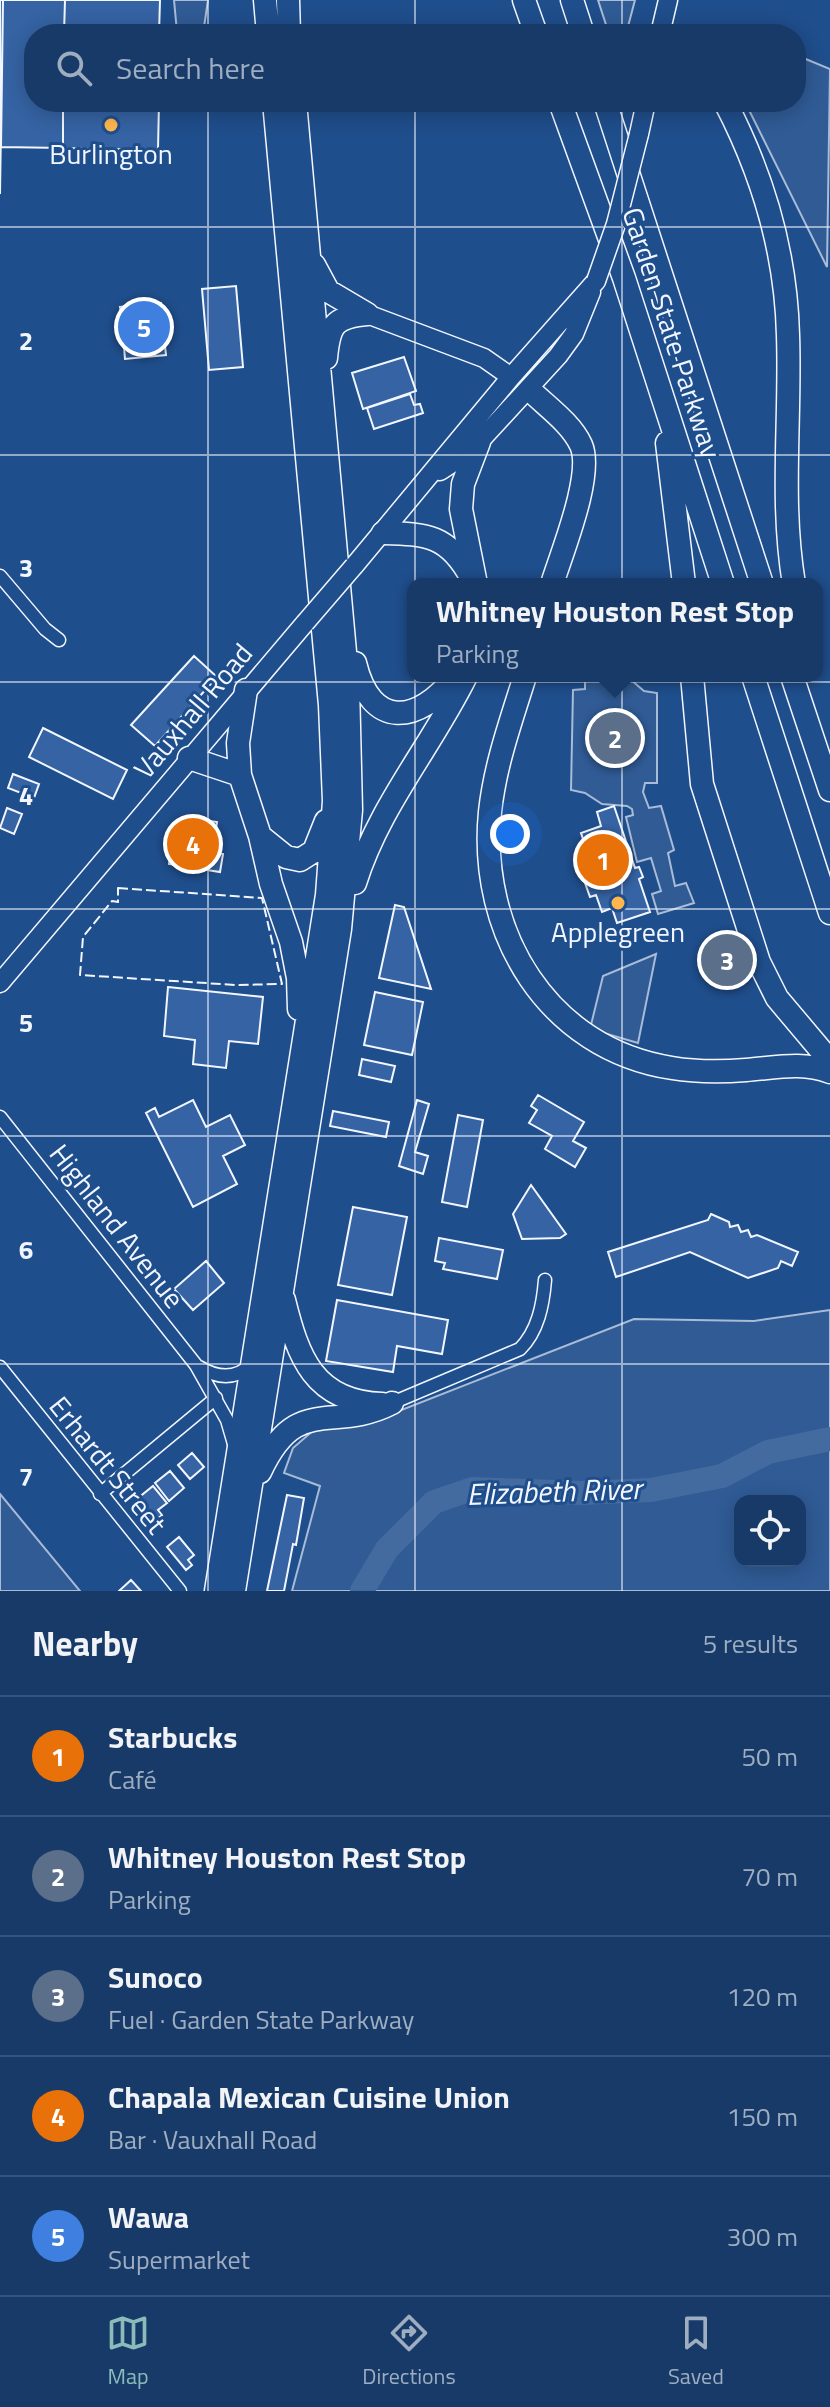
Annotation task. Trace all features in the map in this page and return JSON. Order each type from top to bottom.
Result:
[{"type":"highway","points":[[265,0],[267,24]]},
{"type":"highway","points":[[288,0],[289,24]]},
{"type":"highway","points":[[524,0],[532,24]]},
{"type":"highway","points":[[572,0],[580,24]]},
{"type":"highway","points":[[216,1591],[327,895],[334,801],[332,733],[275,112]]},
{"type":"highway","points":[[234,1591],[340,929],[348,860],[351,784],[349,709],[296,112]]},
{"type":"highway","name":"Garden State Parkway","points":[[564,112],[619,263],[721,578]]},
{"type":"highway","name":"Garden State Parkway","points":[[608,112],[760,578]]},
{"type":"highway","points":[[729,112],[762,186],[774,224],[784,275],[789,351],[786,523],[793,578]]},
{"type":"highway","points":[[309,255],[328,291],[367,314]]},
{"type":"highway","points":[[322,399],[331,329],[344,318],[367,314]]},
{"type":"highway","points":[[520,384],[574,433],[585,459],[583,483],[554,578]]},
{"type":"highway","points":[[660,390],[683,578]]},
{"type":"highway","points":[[474,578],[461,509],[463,484],[479,442]]},
{"type":"highway","points":[[383,533],[418,534],[440,541],[453,551],[471,578]]},
{"type":"highway","points":[[341,605],[360,683],[379,707],[398,713],[420,708],[451,682]]},
{"type":"highway","points":[[340,929],[377,827],[462,682]]},
{"type":"highway","points":[[523,682],[497,769],[489,846],[494,887],[503,923],[524,970],[542,996],[586,1036],[611,1050],[641,1061],[684,1070],[731,1071],[800,1065],[830,1072]]},
{"type":"highway","points":[[693,682],[702,784],[759,962],[777,998],[830,1061]]},
{"type":"highway","points":[[755,682],[830,913]]},
{"type":"highway","points":[[794,682],[830,790]]},
{"type":"highway","points":[[803,709],[805,682]]},
{"type":"highway","points":[[246,690],[238,743],[240,775],[291,942],[296,966],[302,1058]]},
{"type":"highway","points":[[189,758],[240,775]]},
{"type":"highway","points":[[260,836],[290,859],[305,858],[317,846],[334,801]]},
{"type":"highway","points":[[282,1292],[296,1346],[313,1373],[343,1395],[371,1403],[392,1403]]},
{"type":"highway","points":[[249,1495],[270,1452],[282,1436],[297,1424],[324,1417],[372,1412],[392,1403]]},
{"type":"street","points":[[662,24],[668,0]]},
{"type":"street","name":"Vauxhall Road","points":[[0,983],[246,690],[431,477],[520,384],[569,342],[596,281],[616,224],[644,112]]},
{"type":"street","name":"Vauxhall Road","points":[[431,477],[479,442],[520,384],[553,328],[596,281]]},
{"type":"street","points":[[367,314],[484,358],[520,384]]},
{"type":"street","points":[[0,576],[45,629],[59,640]]},
{"type":"street","name":"Highland Avenue","points":[[0,1117],[196,1365],[231,1428],[236,1469]]},
{"type":"street","points":[[392,1403],[520,1349],[529,1338],[538,1317],[545,1280]]},
{"type":"street","points":[[196,1365],[209,1373],[223,1376],[243,1372],[252,1364]]},
{"type":"street","name":"Erhardt Street","points":[[0,1367],[180,1591]]},
{"type":"street","points":[[100,1494],[216,1398]]},
{"type":"shaded area","points":[[174,0],[208,0],[204,24],[176,24]]},
{"type":"shaded area","points":[[598,0],[635,0],[629,24],[606,24]]},
{"type":"shaded area","points":[[806,59],[830,69],[827,267],[750,112],[806,112]]},
{"type":"shaded area","points":[[585,682],[634,682],[644,691],[657,693],[657,783],[645,783],[643,792],[649,808],[661,806],[674,850],[668,853],[675,886],[686,883],[694,903],[658,914],[652,894],[661,891],[651,858],[637,862],[626,817],[633,815],[632,809],[602,804],[585,793],[571,790],[573,690],[585,689]]},
{"type":"shaded area","points":[[656,954],[638,1043],[590,1029],[603,976]]},
{"type":"shaded area","points":[[830,1310],[830,1591],[292,1591],[320,1486],[284,1473],[293,1448],[315,1429],[376,1420],[634,1319],[754,1321]]},
{"type":"shaded area","points":[[0,1494],[80,1591],[0,1591]]},
{"type":"building","points":[[0,0],[3,0],[0,194]]},
{"type":"building","points":[[3,0],[65,0],[64,24],[24,24],[24,112],[63,112],[63,148],[1,147]]},
{"type":"building","points":[[65,0],[160,0],[159,24],[64,24]]},
{"type":"building","name":"Burlington","points":[[63,112],[159,112],[158,150],[63,148]]},
{"type":"building","points":[[236,286],[243,367],[209,370],[202,289]]},
{"type":"building","points":[[161,303],[163,321],[169,321],[170,337],[164,337],[166,355],[125,359],[123,334],[120,334],[118,321],[122,321],[120,307]]},
{"type":"building","points":[[404,357],[416,391],[363,409],[352,373]]},
{"type":"building","points":[[410,394],[414,405],[420,404],[423,413],[374,429],[367,408]]},
{"type":"building","points":[[194,656],[217,677],[155,746],[131,725]]},
{"type":"building","points":[[43,728],[127,770],[113,799],[29,757]]},
{"type":"building","points":[[13,774],[39,784],[34,798],[8,788]]},
{"type":"building","points":[[614,806],[635,868],[639,867],[643,877],[639,879],[650,912],[617,923],[612,908],[602,912],[596,895],[590,897],[580,869],[592,865],[581,833],[601,826],[597,812]]},
{"type":"building","points":[[7,808],[22,814],[14,834],[0,828]]},
{"type":"building","points":[[184,817],[217,822],[212,852],[223,854],[220,872],[169,864],[173,835],[181,836]]},
{"type":"building","points":[[395,905],[404,907],[431,989],[379,978]]},
{"type":"building","points":[[746,942],[754,964],[709,979],[701,957]]},
{"type":"building","points":[[168,987],[263,997],[258,1044],[229,1041],[226,1068],[193,1064],[195,1040],[164,1036]]},
{"type":"building","points":[[375,992],[423,1002],[412,1055],[364,1045]]},
{"type":"building","points":[[362,1059],[395,1066],[391,1082],[359,1075]]},
{"type":"building","points":[[538,1095],[584,1122],[573,1141],[586,1148],[575,1167],[545,1149],[552,1136],[529,1123],[537,1110],[531,1106]]},
{"type":"building","points":[[193,1100],[206,1127],[230,1115],[245,1145],[223,1156],[237,1184],[193,1207],[146,1113],[155,1108],[159,1117]]},
{"type":"building","points":[[417,1100],[429,1104],[415,1152],[428,1156],[423,1174],[399,1166]]},
{"type":"building","points":[[333,1111],[389,1122],[386,1137],[330,1126]]},
{"type":"building","points":[[458,1115],[483,1120],[467,1207],[442,1202]]},
{"type":"building","points":[[531,1185],[566,1234],[560,1238],[522,1239],[513,1214]]},
{"type":"building","points":[[353,1207],[407,1217],[392,1295],[338,1285]]},
{"type":"building","points":[[711,1214],[729,1222],[730,1227],[738,1225],[741,1232],[748,1230],[751,1237],[757,1235],[798,1252],[792,1266],[781,1261],[778,1268],[748,1278],[690,1252],[616,1277],[608,1252],[708,1220]]},
{"type":"building","points":[[439,1238],[503,1250],[497,1279],[443,1269],[445,1263],[435,1261]]},
{"type":"building","points":[[206,1261],[224,1283],[193,1310],[174,1289]]},
{"type":"building","points":[[337,1300],[448,1320],[442,1354],[397,1346],[393,1372],[326,1361]]},
{"type":"building","points":[[192,1453],[204,1467],[190,1479],[178,1465]]},
{"type":"building","points":[[170,1471],[184,1488],[169,1501],[155,1483]]},
{"type":"building","points":[[153,1486],[167,1503],[158,1510],[162,1515],[155,1521],[137,1499]]},
{"type":"building","points":[[287,1495],[304,1498],[296,1545],[293,1544],[284,1591],[267,1591]]},
{"type":"building","points":[[179,1537],[194,1555],[188,1560],[192,1565],[186,1570],[167,1547]]},
{"type":"building","points":[[131,1580],[141,1591],[119,1591]]},
{"type":"waterway","name":"Elizabeth River","points":[[362,1591],[387,1549],[434,1502],[472,1489],[581,1493],[651,1490],[722,1476],[768,1452],[830,1439]]},
{"type":"fence","points":[[118,888],[262,898],[282,984],[236,985],[80,975],[83,937],[112,901],[118,902],[118,888]]},
{"type":"place","name":"Burlington","points":[[111,125]]},
{"type":"place","name":"Wawa","points":[[144,327]]},
{"type":"place","name":"Whitney Houston Rest Stop","points":[[615,738]]},
{"type":"place","name":"Chapala Mexican Cuisine Union","points":[[193,844]]},
{"type":"place","name":"Starbucks","points":[[603,860]]},
{"type":"place","name":"Applegreen","points":[[618,903]]},
{"type":"place","name":"Sunoco","points":[[727,960]]}]
